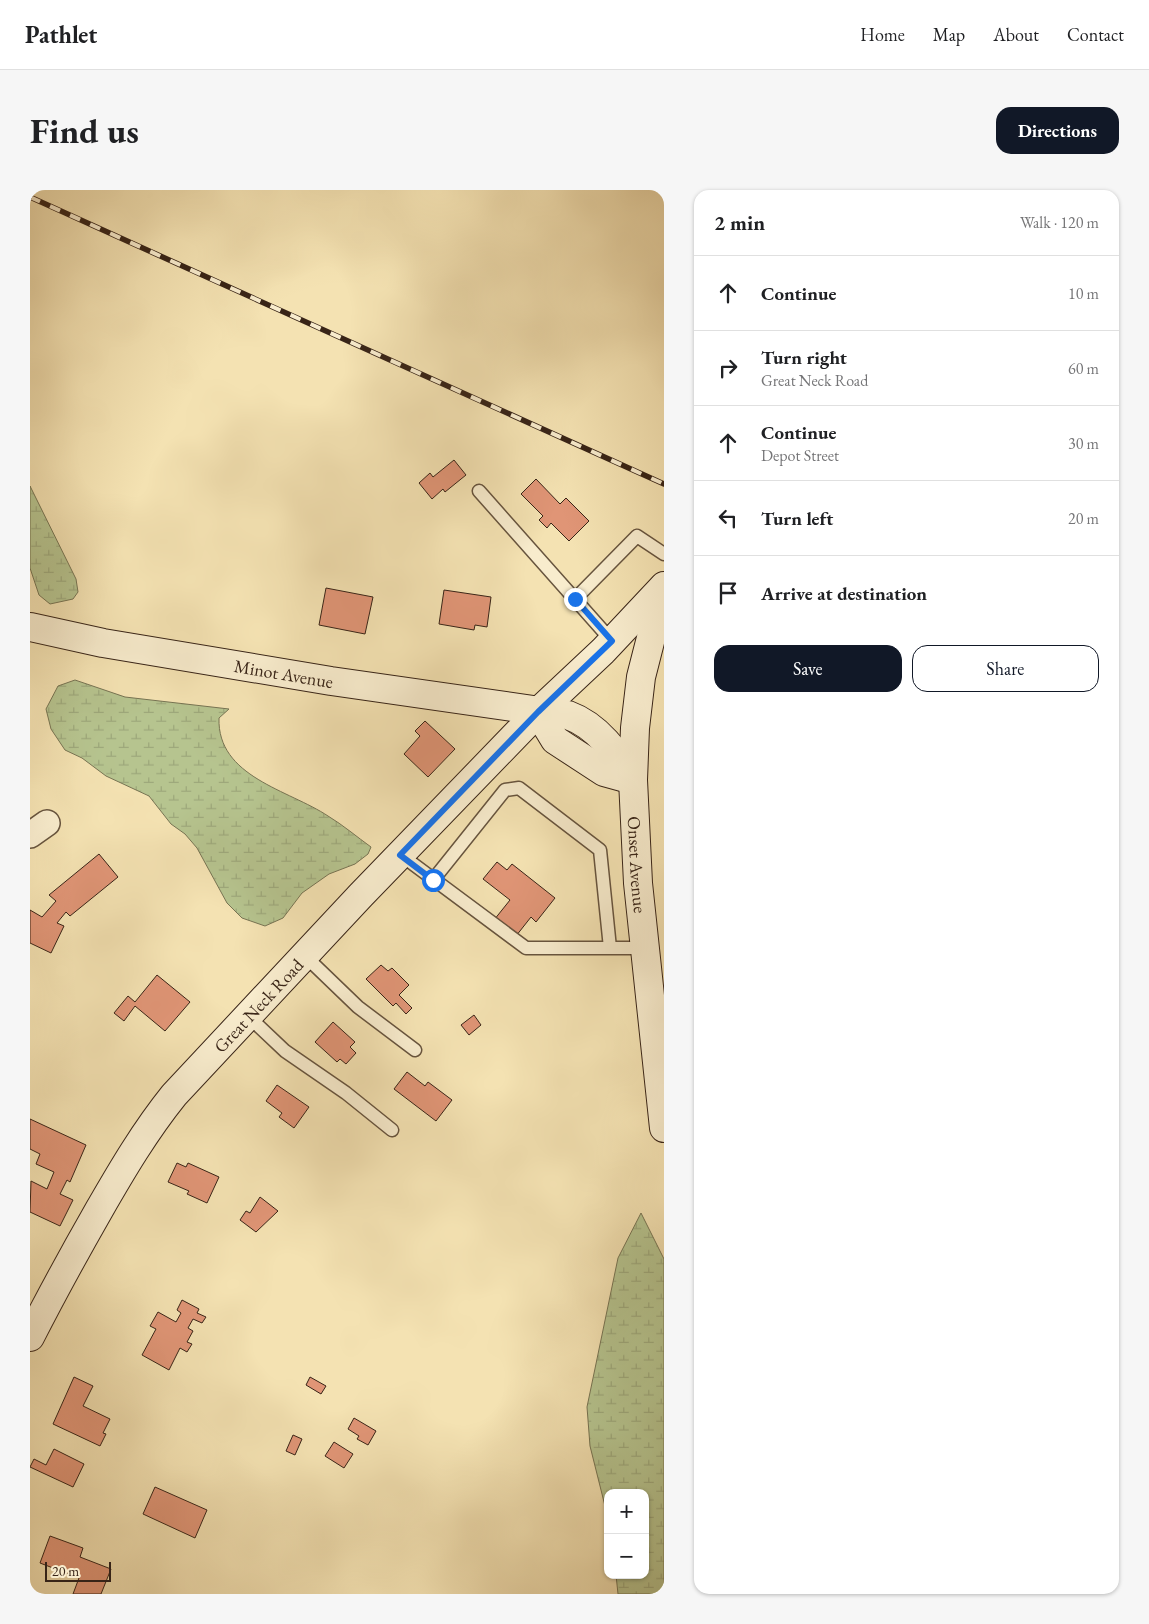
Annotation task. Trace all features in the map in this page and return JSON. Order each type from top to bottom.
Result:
[{"type":"main road","name":"Great Neck Road","points":[[30,1337],[85,1234],[148,1128],[185,1083],[304,955],[538,712],[612,641],[664,587]]},
{"type":"main road","name":"Onset Avenue","points":[[664,587],[641,677],[635,728],[633,780],[638,883],[664,1128]]},
{"type":"main road","name":"Minot Avenue","points":[[30,627],[112,645],[331,681],[538,712]]},
{"type":"main road","points":[[538,712],[555,740],[604,772],[633,780]]},
{"type":"lane","points":[[479,491],[612,641]]},
{"type":"lane","points":[[575,599],[637,536],[664,554]]},
{"type":"lane","points":[[433,880],[504,790],[519,788],[600,850],[610,948]]},
{"type":"lane","points":[[400,855],[526,948],[644,948]]},
{"type":"lane","points":[[304,955],[358,1007],[415,1050]]},
{"type":"lane","points":[[248,1016],[285,1051],[346,1093],[392,1130]]},
{"type":"green space","points":[[30,486],[76,579],[78,592],[73,599],[50,604],[39,595],[30,568]]},
{"type":"green space","points":[[75,680],[125,697],[229,709],[219,718],[222,738],[230,755],[242,768],[258,779],[339,823],[371,847],[368,854],[355,864],[329,874],[302,893],[283,918],[265,926],[242,918],[227,903],[197,848],[185,834],[171,824],[149,796],[106,776],[82,758],[65,750],[51,729],[46,709],[58,686]]},
{"type":"green space","points":[[641,1213],[664,1259],[664,1594],[618,1594],[616,1579],[649,1579],[649,1489],[604,1489],[604,1502],[590,1446],[587,1407],[618,1258]]},
{"type":"building","points":[[454,460],[466,475],[445,492],[443,489],[432,499],[419,483],[430,473],[433,477]]},
{"type":"building","points":[[536,479],[560,504],[566,498],[589,521],[569,541],[551,523],[547,528],[539,520],[543,516],[521,494]]},
{"type":"building","points":[[326,588],[373,597],[365,634],[319,625]]},
{"type":"building","points":[[444,590],[491,597],[487,627],[475,625],[474,630],[439,624]]},
{"type":"building","points":[[425,721],[455,749],[428,777],[404,754],[420,736],[415,731]]},
{"type":"building","points":[[99,854],[118,877],[70,916],[66,912],[57,923],[64,926],[51,953],[30,943],[30,910],[42,917],[56,901],[49,895]]},
{"type":"building","points":[[497,862],[507,870],[512,864],[555,898],[536,922],[531,917],[516,936],[494,920],[510,900],[483,879]]},
{"type":"building","points":[[381,965],[388,971],[392,968],[409,985],[399,995],[412,1008],[406,1014],[396,1003],[393,1006],[366,979]]},
{"type":"building","points":[[157,975],[190,1002],[165,1031],[135,1006],[124,1021],[114,1013],[128,996],[135,1002]]},
{"type":"building","points":[[474,1015],[481,1025],[469,1035],[461,1025]]},
{"type":"building","points":[[333,1022],[355,1042],[350,1047],[356,1053],[346,1064],[340,1059],[337,1062],[315,1042]]},
{"type":"building","points":[[407,1072],[425,1086],[428,1082],[452,1100],[436,1121],[394,1089]]},
{"type":"building","points":[[277,1085],[309,1107],[294,1128],[279,1117],[282,1113],[266,1101]]},
{"type":"building","points":[[30,1119],[86,1145],[70,1182],[67,1180],[60,1194],[73,1200],[60,1226],[30,1212],[31,1181],[47,1189],[54,1172],[36,1164],[40,1154],[30,1149]]},
{"type":"building","points":[[177,1163],[186,1167],[188,1163],[219,1177],[207,1203],[187,1194],[189,1191],[168,1182]]},
{"type":"building","points":[[260,1197],[278,1211],[256,1232],[240,1220],[246,1211],[250,1213]]},
{"type":"building","points":[[182,1300],[199,1309],[197,1313],[206,1317],[202,1323],[193,1319],[188,1328],[193,1331],[187,1342],[192,1344],[187,1352],[180,1348],[169,1370],[142,1355],[156,1329],[150,1326],[158,1312],[176,1322],[181,1313],[177,1310]]},
{"type":"building","points":[[74,1377],[93,1386],[83,1406],[110,1419],[103,1433],[106,1434],[100,1446],[53,1424]]},
{"type":"building","points":[[310,1377],[326,1386],[321,1394],[306,1385]]},
{"type":"building","points":[[354,1418],[376,1431],[368,1445],[357,1439],[359,1436],[348,1429]]},
{"type":"building","points":[[293,1435],[302,1439],[295,1455],[286,1451]]},
{"type":"building","points":[[334,1442],[353,1454],[344,1468],[325,1456]]},
{"type":"building","points":[[54,1449],[84,1464],[73,1487],[30,1467],[34,1459],[46,1465]]},
{"type":"building","points":[[155,1487],[207,1510],[195,1538],[143,1514]]},
{"type":"building","points":[[50,1536],[83,1548],[80,1557],[111,1569],[101,1594],[73,1594],[79,1578],[40,1563]]},
{"type":"railway","points":[[30,197],[664,484]]},
{"type":"route","points":[[433,880],[400,855],[538,712],[612,641],[575,599]]}]
